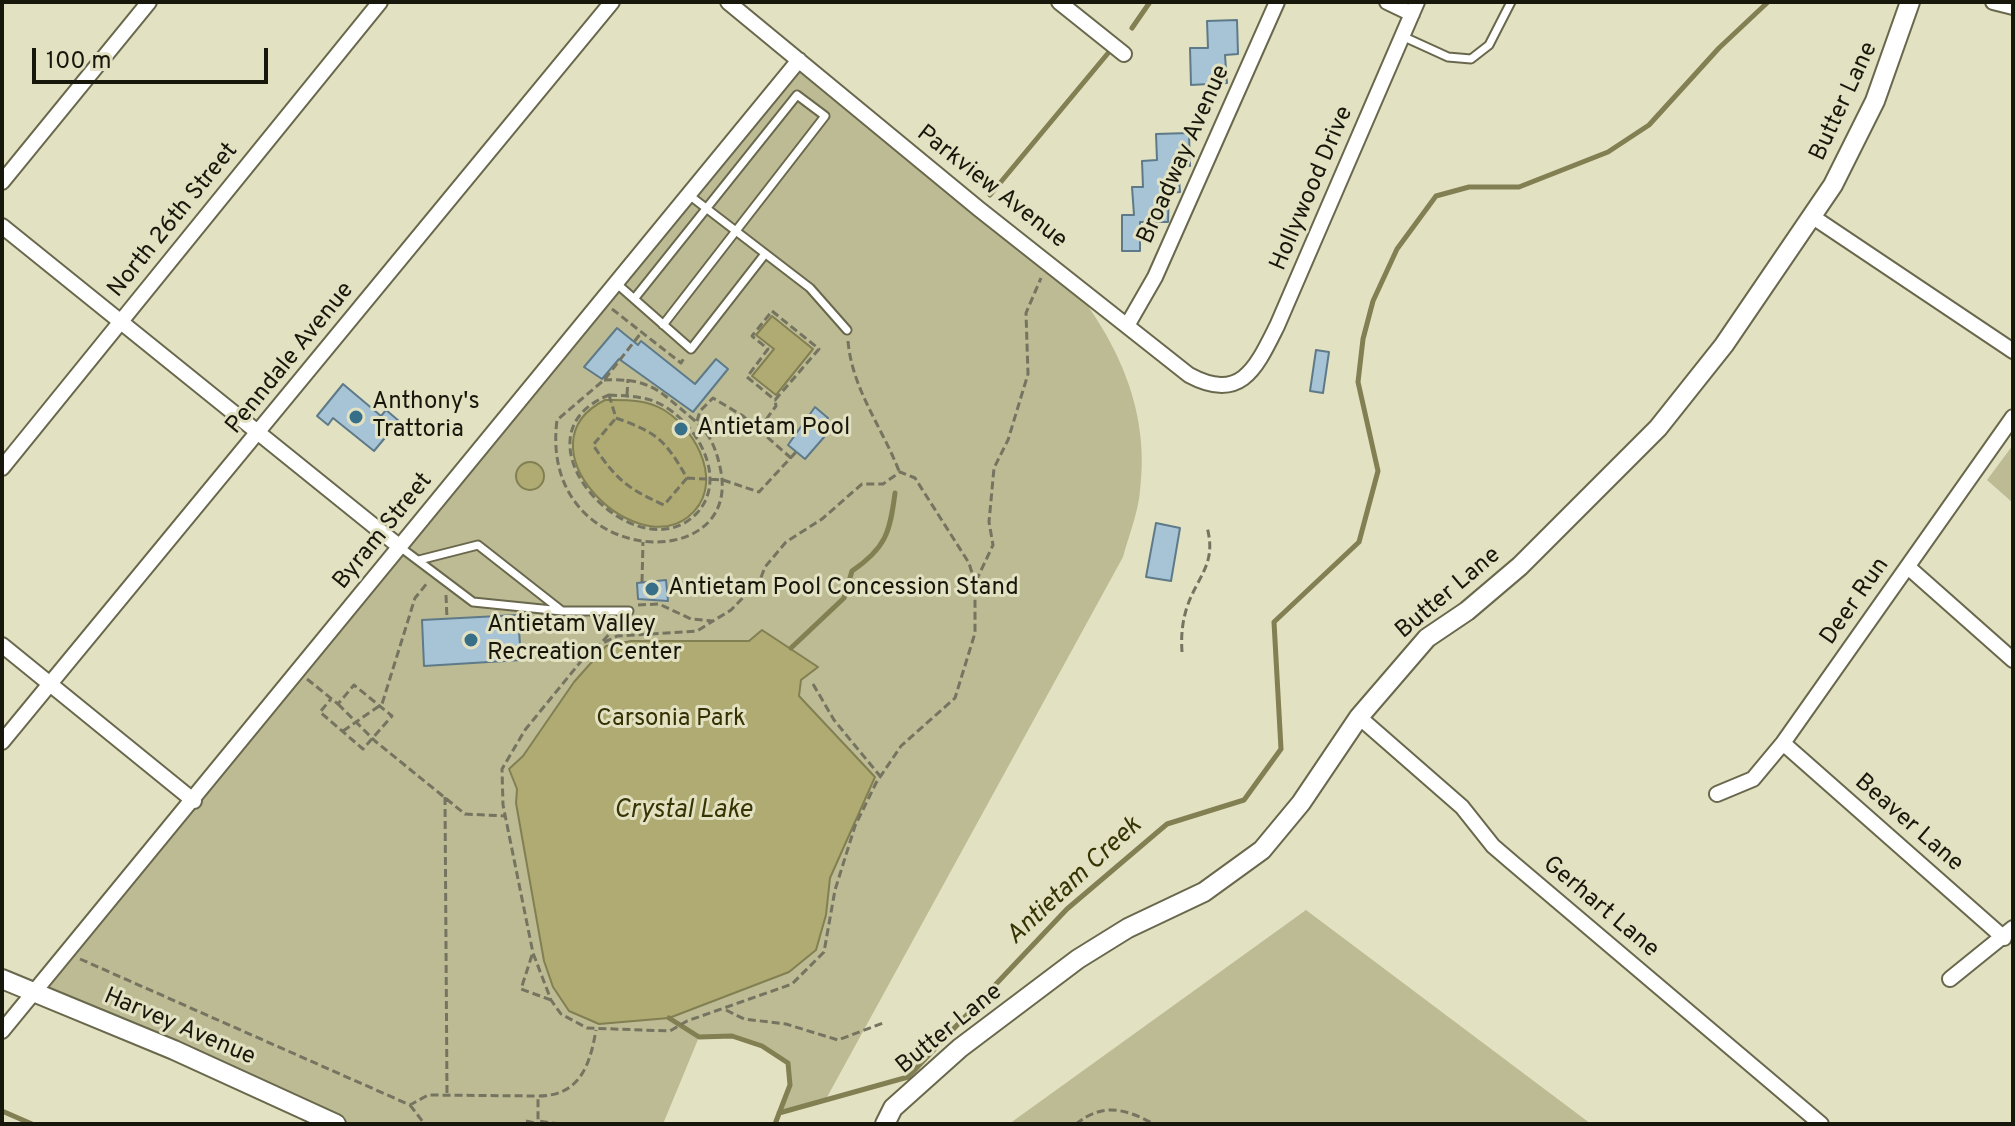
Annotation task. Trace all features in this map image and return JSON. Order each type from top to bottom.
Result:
[{"type":"street","points":[[2,182],[149,2]]},
{"type":"street","name":"North 26th Street","points":[[2,468],[380,2]]},
{"type":"street","name":"Penndale Avenue","points":[[2,742],[612,2]]},
{"type":"street","name":"Parkview Avenue","points":[[728,2],[979,209],[1189,375],[1208,385],[1236,384]]},
{"type":"street","points":[[1059,2],[1124,54]]},
{"type":"street","name":"Broadway Avenue","points":[[1128,324],[1155,277],[1277,2]]},
{"type":"street","points":[[1387,2],[1414,8]]},
{"type":"street","name":"Butter Lane","points":[[889,1116],[960,1048],[1078,959],[1128,928],[1204,892],[1262,850],[1301,803],[1359,717],[1427,638],[1467,611],[1520,566],[1658,428],[1715,357],[1813,217],[1875,101],[1910,2]]},
{"type":"street","points":[[1993,2],[2013,7]]},
{"type":"street","name":"Hollywood Drive","points":[[1236,384],[1262,355],[1277,326],[1414,8]]},
{"type":"street","name":"Byram Street","points":[[2,1031],[31,992],[194,801],[799,60]]},
{"type":"street","points":[[1813,217],[2013,351]]},
{"type":"street","points":[[2,226],[400,547]]},
{"type":"street","name":"Deer Run","points":[[1717,794],[1753,779],[1783,743],[2013,417]]},
{"type":"street","points":[[1908,567],[2013,660]]},
{"type":"street","points":[[2,645],[194,801]]},
{"type":"street","name":"Gerhart Lane","points":[[1359,717],[1462,807],[1493,846],[1821,1124]]},
{"type":"street","name":"Beaver Lane","points":[[1783,743],[2008,933]]},
{"type":"street","points":[[1950,979],[2008,933]]},
{"type":"street","name":"Harvey Avenue","points":[[2,979],[174,1050],[336,1124]]},
{"type":"lane","points":[[1402,36],[1448,57],[1471,59],[1489,45],[1511,2]]},
{"type":"lane","points":[[634,299],[797,95],[825,116],[663,325]]},
{"type":"lane","points":[[689,195],[810,288],[847,330]]},
{"type":"lane","points":[[616,283],[691,349],[765,254]]},
{"type":"lane","points":[[419,560],[478,545],[562,611]]},
{"type":"lane","points":[[400,547],[473,602],[562,611],[629,611]]},
{"type":"path","points":[[975,583],[993,545],[989,522],[994,468],[1008,440],[1028,374],[1026,313],[1037,293],[1045,259]]},
{"type":"path","points":[[602,301],[681,363],[691,349]]},
{"type":"path","points":[[759,429],[776,406],[775,400],[747,377],[768,349],[752,336],[772,311],[819,349],[775,400]]},
{"type":"path","points":[[713,621],[691,619],[659,604],[633,605],[603,641],[570,672],[504,761],[500,776],[506,816],[533,953],[551,1000],[573,1023],[596,1030],[670,1031],[687,1021],[726,1010],[792,984],[824,952],[842,863],[855,826],[880,776],[901,746],[955,698],[975,633],[975,583],[959,542],[923,495],[915,478],[900,472],[850,366],[847,330]]},
{"type":"path","points":[[604,380],[647,382],[707,431],[718,454],[723,480],[721,503],[702,530],[677,540],[643,542],[614,535],[580,511],[561,478],[554,448],[557,420],[604,380],[641,333]]},
{"type":"path","points":[[627,396],[628,379]]},
{"type":"path","points":[[587,395],[591,402]]},
{"type":"path","points":[[609,395],[616,418]]},
{"type":"path","points":[[609,395],[627,396],[649,400],[671,411],[697,438],[708,465],[709,480],[700,510],[675,526],[639,526],[609,512],[584,486],[571,450],[571,428],[591,402],[609,395]]},
{"type":"path","points":[[697,422],[700,411],[713,398],[759,429],[791,458]]},
{"type":"path","points":[[671,411],[676,405]]},
{"type":"path","points":[[616,418],[593,445],[614,477],[629,490],[664,505],[687,478]]},
{"type":"path","points":[[616,418],[653,432],[668,444],[687,478]]},
{"type":"path","points":[[687,478],[723,480],[759,492],[796,452]]},
{"type":"path","points":[[603,641],[617,636],[697,631],[731,610],[760,580],[765,567],[786,542],[822,519],[862,484],[883,484],[900,472]]},
{"type":"path","points":[[1182,652],[1181,630],[1188,604],[1205,572],[1212,546],[1207,527]]},
{"type":"path","points":[[642,582],[643,542]]},
{"type":"path","points":[[343,731],[380,706],[415,598],[435,572]]},
{"type":"path","points":[[445,579],[447,619]]},
{"type":"path","points":[[646,599],[646,604]]},
{"type":"path","points":[[298,672],[465,814],[506,816]]},
{"type":"path","points":[[813,684],[834,720],[880,776]]},
{"type":"path","points":[[331,699],[320,712],[363,749],[392,716],[354,685],[338,704]]},
{"type":"path","points":[[445,797],[447,1095]]},
{"type":"path","points":[[533,953],[521,989],[551,1000]]},
{"type":"path","points":[[79,958],[410,1105],[423,1122]]},
{"type":"path","points":[[726,1010],[744,1019],[786,1024],[838,1040],[883,1023]]},
{"type":"path","points":[[410,1105],[428,1095],[554,1096],[578,1082],[589,1062],[596,1030]]},
{"type":"path","points":[[538,1096],[539,1123]]},
{"type":"path","points":[[1076,1124],[1088,1114],[1126,1109],[1154,1124]]},
{"type":"path","points":[[526,1121],[560,1124]]},
{"type":"green space","name":"Carsonia Park","points":[[799,60],[1061,271],[1097,320],[1124,373],[1140,430],[1142,460],[1137,508],[1123,557],[826,1099],[779,1113],[790,1085],[787,1063],[746,1041],[699,1037],[663,1124],[335,1124],[31,992]]},
{"type":"green space","points":[[2013,445],[2013,503],[1987,480]]},
{"type":"green space","points":[[1306,910],[1591,1124],[1009,1124]]},
{"type":"water","points":[[772,316],[813,349],[776,395],[752,376],[774,349],[756,335]]},
{"type":"water","points":[[605,400],[636,401],[657,406],[676,419],[697,445],[706,475],[705,491],[699,505],[688,517],[665,526],[639,523],[614,511],[592,492],[578,468],[573,443],[581,419]]},
{"type":"water","points":[[530,462],[540,466],[544,476],[540,486],[530,490],[520,486],[516,476],[520,466]]},
{"type":"water","name":"Crystal Lake","points":[[762,630],[818,667],[801,680],[799,696],[875,777],[830,878],[826,915],[816,950],[789,972],[669,1018],[599,1024],[569,1011],[553,987],[544,961],[516,803],[517,789],[509,769],[523,756],[574,682],[606,646],[631,641],[749,641]]},
{"type":"building","points":[[1237,20],[1238,54],[1225,55],[1227,83],[1191,85],[1190,48],[1208,48],[1207,21]]},
{"type":"building","points":[[1189,133],[1190,166],[1178,166],[1180,192],[1169,193],[1168,222],[1140,222],[1140,251],[1122,251],[1122,215],[1134,215],[1132,187],[1143,187],[1142,161],[1157,160],[1156,134]]},
{"type":"building","points":[[617,328],[638,345],[641,341],[695,384],[716,359],[728,369],[693,412],[619,359],[602,379],[584,367]]},
{"type":"building","points":[[1316,350],[1329,352],[1323,393],[1310,391]]},
{"type":"building","name":"Anthony's Trattoria","points":[[343,384],[381,416],[386,410],[399,421],[374,451],[333,418],[328,425],[317,416]]},
{"type":"building","points":[[815,407],[828,418],[818,430],[825,436],[805,459],[788,445]]},
{"type":"building","points":[[1156,523],[1180,528],[1171,581],[1146,577]]},
{"type":"building","name":"Antietam Pool Concession Stand","points":[[666,580],[668,601],[638,599],[637,583]]},
{"type":"building","name":"Antietam Valley Recreation Center","points":[[518,615],[521,660],[424,666],[422,620]]},
{"type":"waterway","points":[[1132,28],[1150,2]]},
{"type":"waterway","name":"Antietam Creek","points":[[779,1113],[908,1077],[1067,909],[1167,824],[1244,800],[1281,749],[1274,622],[1359,542],[1378,471],[1358,382],[1363,339],[1373,301],[1397,249],[1436,196],[1469,187],[1519,187],[1608,152],[1649,125],[1719,48],[1768,2]]},
{"type":"waterway","points":[[990,195],[1109,52]]},
{"type":"waterway","points":[[791,648],[844,598],[852,571],[879,546],[888,529],[895,493]]},
{"type":"waterway","points":[[669,1018],[699,1037],[732,1036],[762,1046],[788,1063],[790,1085],[775,1124]]},
{"type":"waterway","points":[[2,1111],[32,1124]]},
{"type":"place","name":"Anthony's Trattoria","points":[[356,417]]},
{"type":"place","name":"Antietam Pool","points":[[681,429]]},
{"type":"place","name":"Antietam Pool Concession Stand","points":[[652,589]]},
{"type":"place","name":"Antietam Valley Recreation Center","points":[[471,640]]}]
